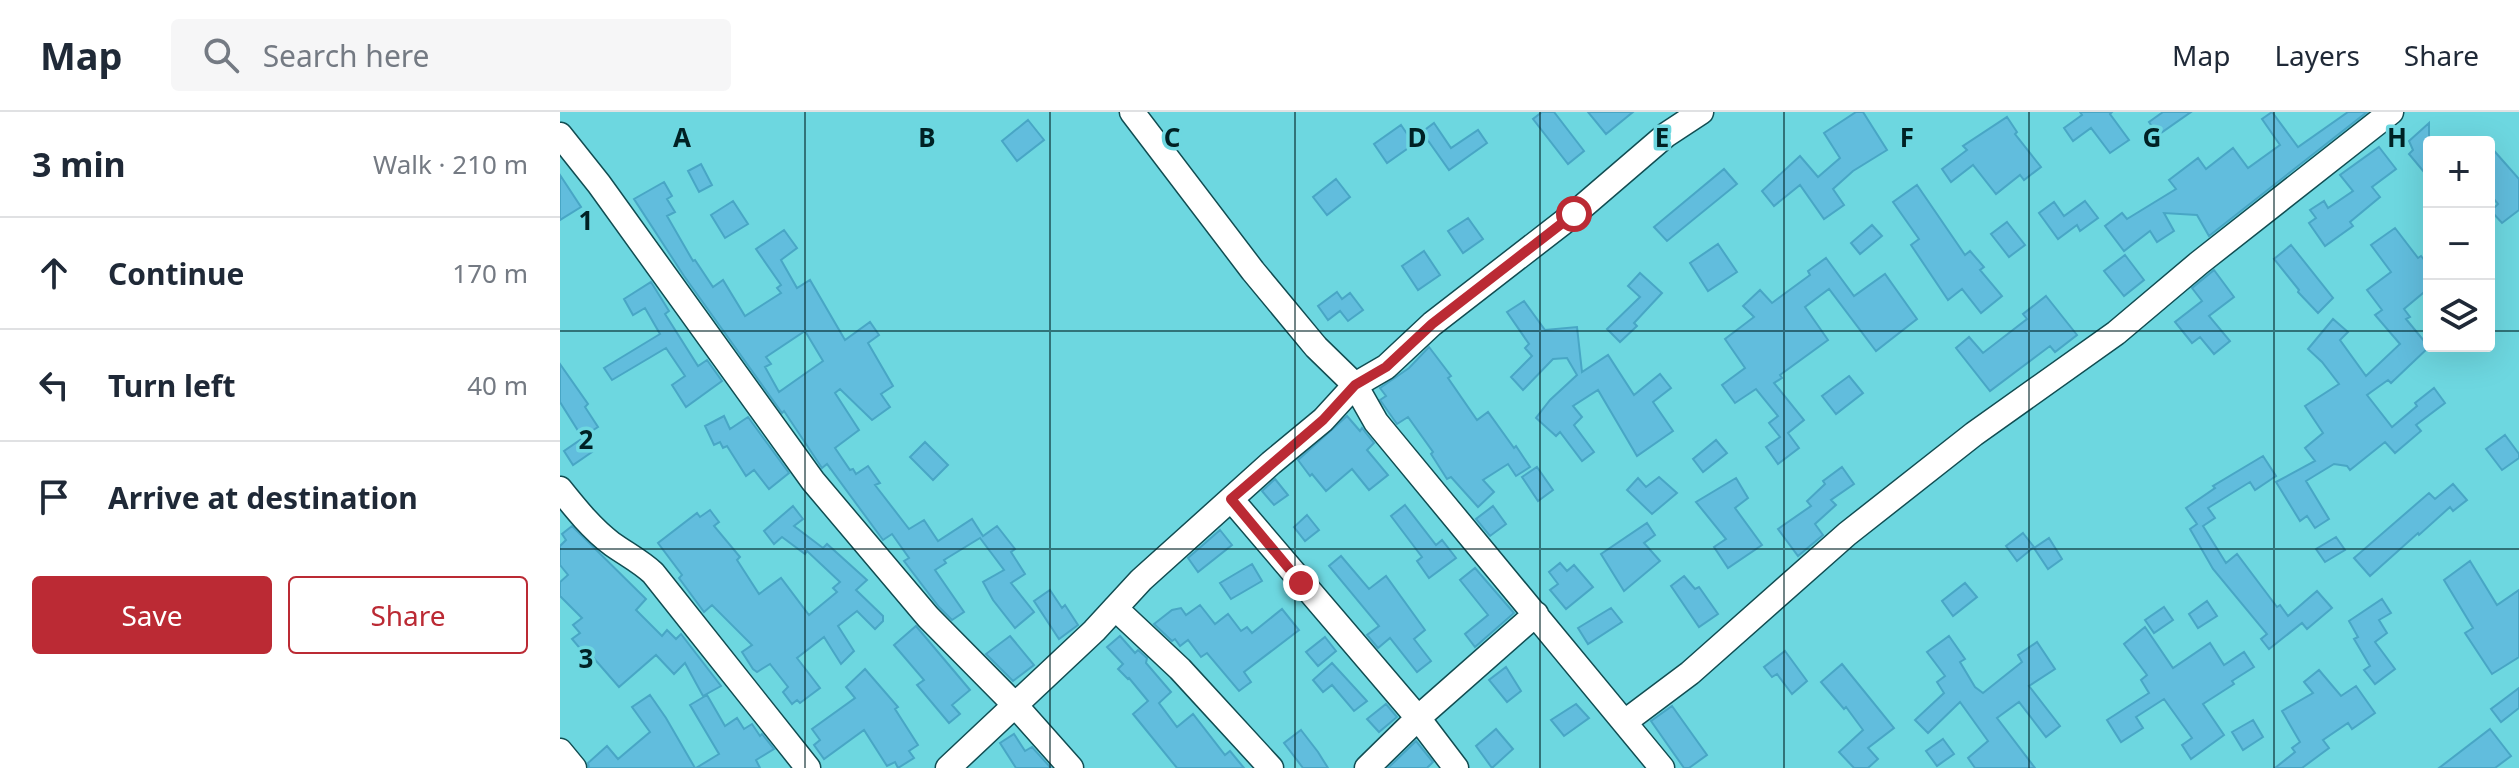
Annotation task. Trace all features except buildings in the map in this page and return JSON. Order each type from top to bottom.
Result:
[{"type":"street","points":[[1132,112],[1253,271],[1316,347],[1355,385],[1376,422],[1662,768]]},
{"type":"street","points":[[948,768],[1141,580],[1323,420],[1355,385],[1386,367],[1432,324],[1574,214],[1666,135],[1701,112]]},
{"type":"street","points":[[1626,721],[1690,673],[1859,525],[1974,434],[2116,333],[2199,263],[2391,112]]},
{"type":"street","points":[[560,135],[599,184],[813,481],[928,617],[1015,705],[1071,768]]},
{"type":"street","points":[[560,489],[583,518],[653,573],[808,768]]},
{"type":"street","points":[[1231,499],[1418,718],[1456,768]]},
{"type":"street","points":[[1115,608],[1180,669],[1271,768]]},
{"type":"street","points":[[1367,768],[1418,718],[1536,614]]},
{"type":"street","points":[[560,751],[574,768]]},
{"type":"route","points":[[1301,583],[1231,499],[1323,420],[1355,385],[1386,367],[1432,324],[1574,214]]}]
